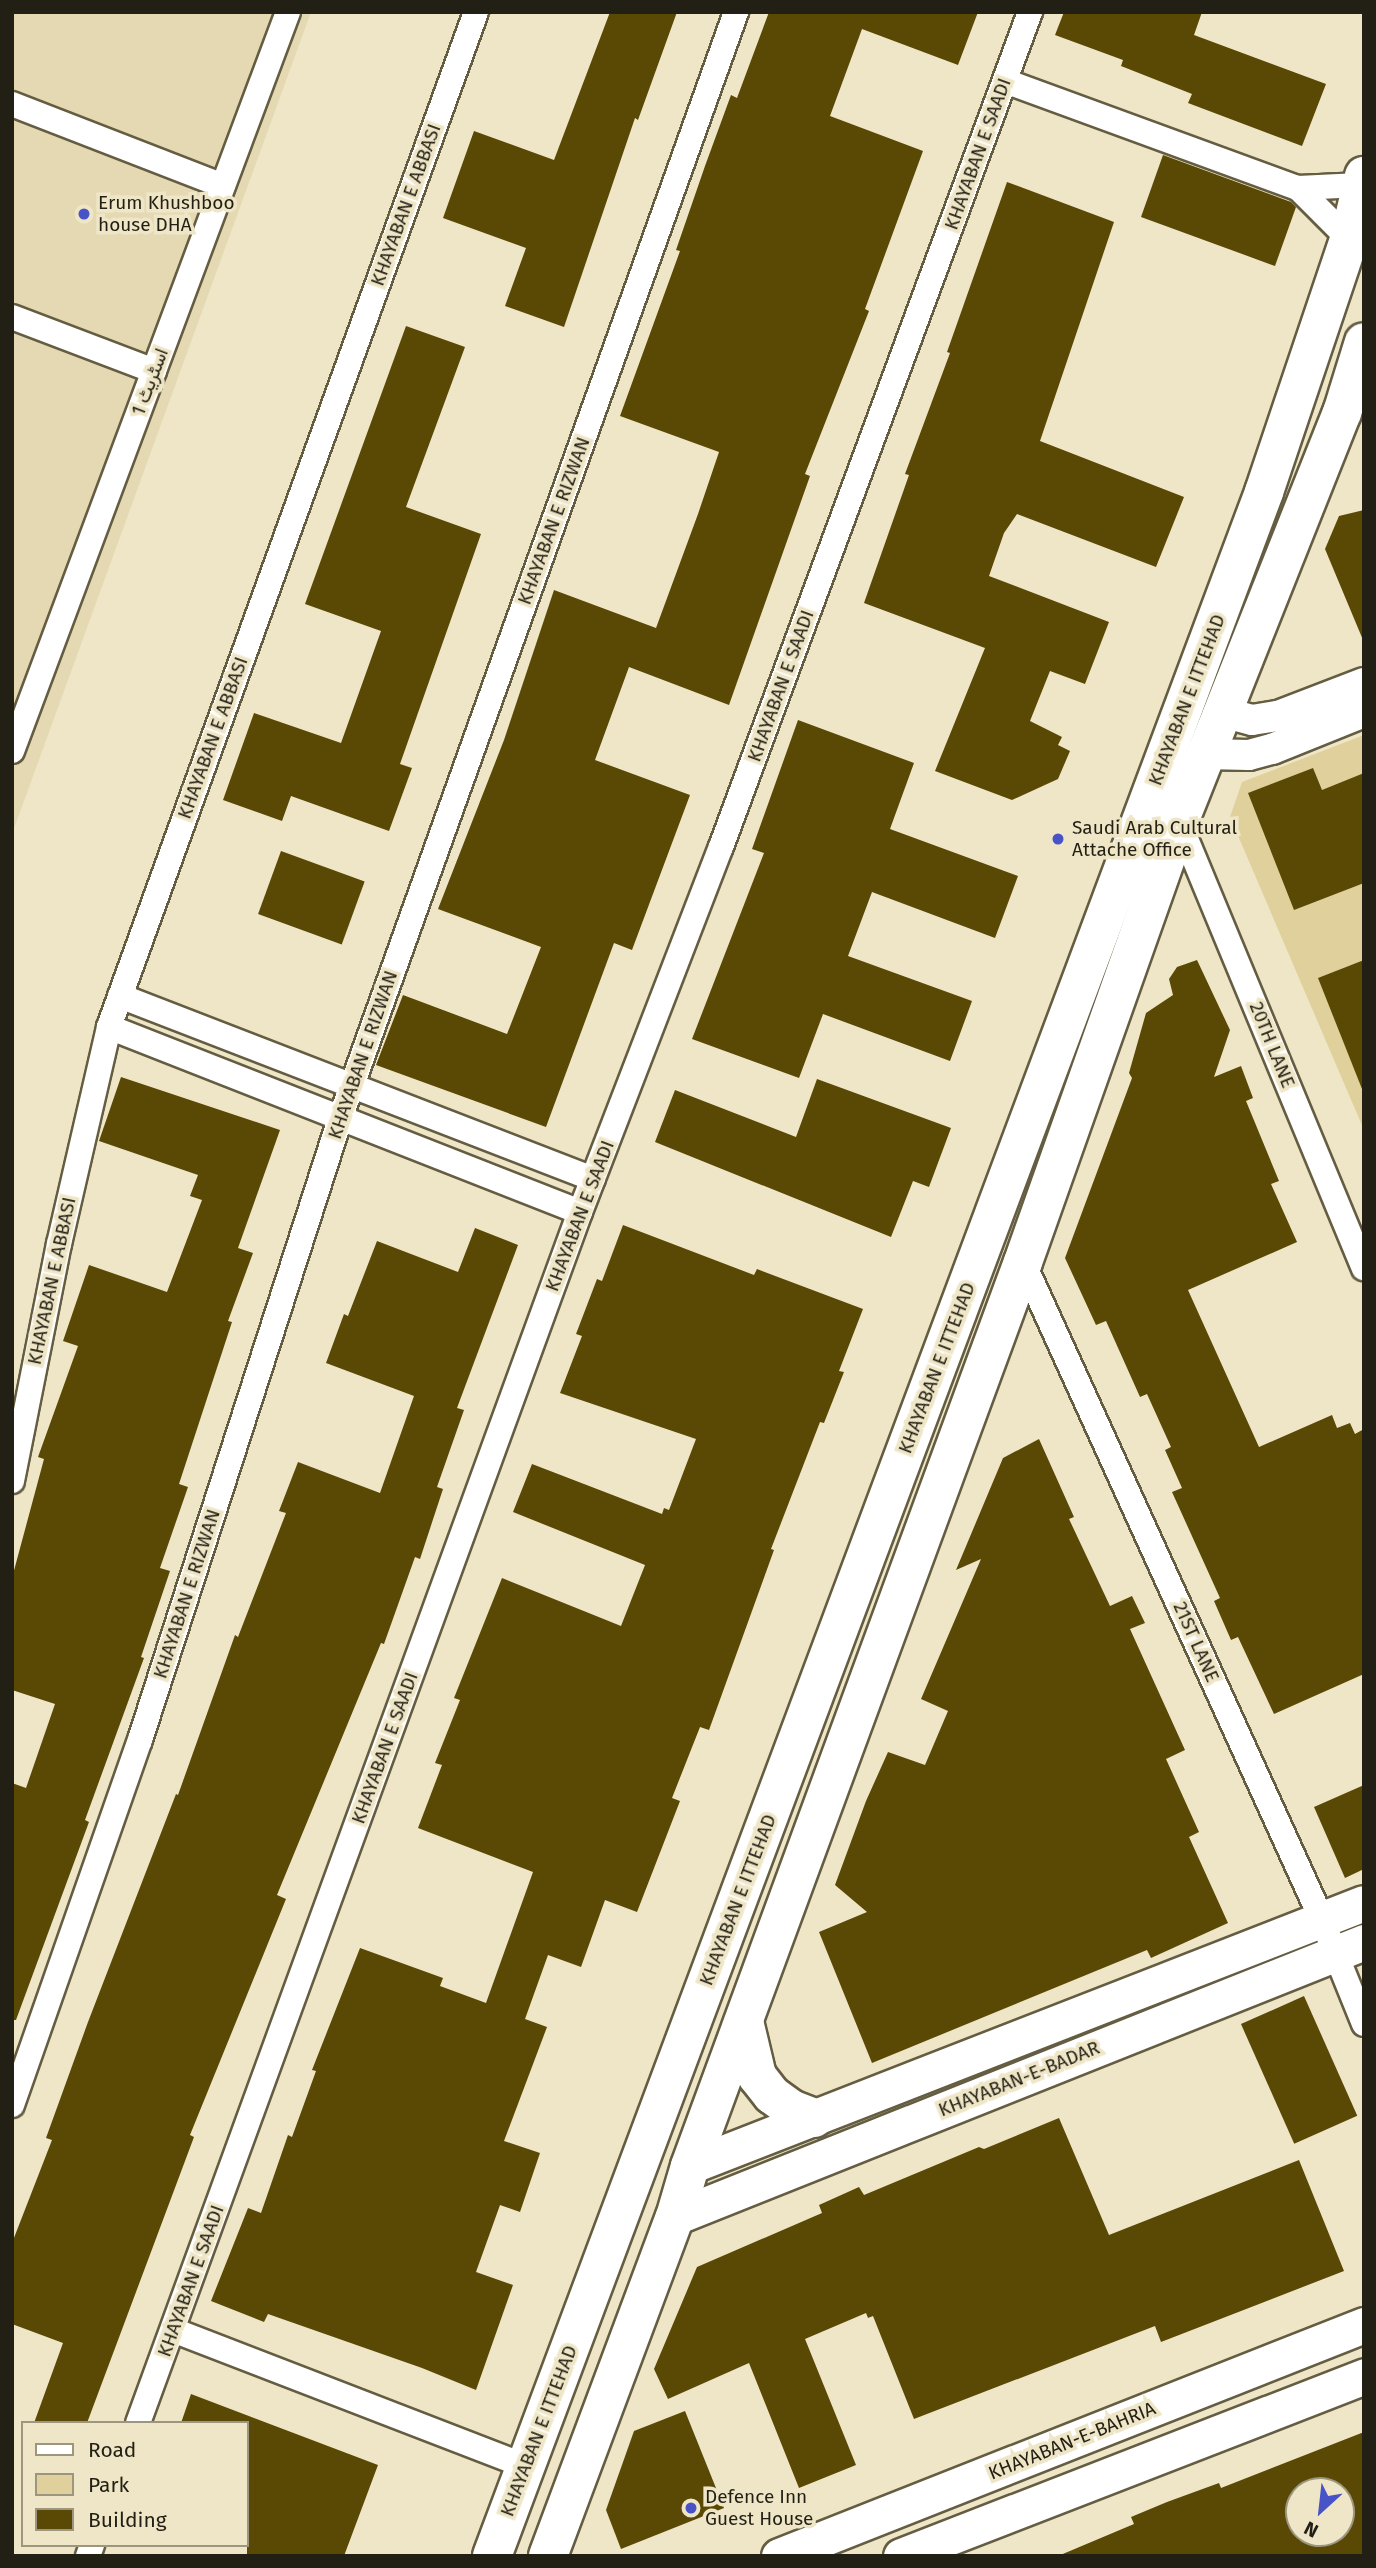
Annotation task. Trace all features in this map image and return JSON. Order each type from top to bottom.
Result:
[{"type":"main road","name":"KHAYABAN E ITTEHAD","points":[[492,2556],[1356,242],[1363,183]]},
{"type":"main road","name":"KHAYABAN E ITTEHAD","points":[[548,2556],[675,2217],[690,2166],[1023,1262],[1179,822],[1342,413],[1364,342]]},
{"type":"main road","points":[[1342,413],[1364,379]]},
{"type":"main road","name":"KHAYABAN-E-BADAR","points":[[690,2166],[1364,1903]]},
{"type":"main road","name":"KHAYABAN-E-BADAR","points":[[675,2217],[1349,1947]]},
{"type":"main road","points":[[744,2021],[757,2076],[772,2095],[791,2109],[814,2118]]},
{"type":"main road","name":"KHAYABAN-E-BAHRIA","points":[[779,2556],[1364,2325]]},
{"type":"main road","points":[[901,2556],[1364,2376]]},
{"type":"main road","points":[[561,2556],[620,2407],[613,2381]]},
{"type":"street","name":"اسٹریٹ 1","points":[[12,751],[288,12]]},
{"type":"street","name":"KHAYABAN E ABBASI","points":[[12,1481],[59,1244],[109,1027],[476,12]]},
{"type":"street","name":"KHAYABAN E RIZWAN","points":[[12,2105],[140,1740],[341,1116],[736,12]]},
{"type":"street","name":"KHAYABAN E SAADI","points":[[139,2421],[580,1212],[721,847],[1030,12]]},
{"type":"street","points":[[1005,81],[1298,188],[1356,242]]},
{"type":"street","points":[[12,104],[223,186]]},
{"type":"street","points":[[1298,188],[1363,183]]},
{"type":"street","points":[[12,317],[154,371]]},
{"type":"street","points":[[1222,712],[1252,720],[1278,716],[1364,682]]},
{"type":"street","points":[[1205,754],[1248,755],[1272,750],[1364,712]]},
{"type":"street","name":"20TH LANE","points":[[1179,822],[1364,1268]]},
{"type":"street","points":[[120,996],[593,1179]]},
{"type":"street","points":[[109,1027],[580,1212]]},
{"type":"street","name":"21ST LANE","points":[[1023,1262],[1322,1920],[1349,1947],[1364,2024]]},
{"type":"street","points":[[173,2330],[526,2466]]},
{"type":"shaded area","points":[[12,12],[311,12],[12,834]]},
{"type":"green space","points":[[1364,735],[1364,1130],[1230,817],[1242,782]]},
{"type":"building","points":[[610,12],[677,12],[638,120],[635,118],[564,327],[505,306],[526,248],[443,218],[474,131],[554,160]]},
{"type":"building","points":[[769,12],[978,12],[958,65],[862,29],[830,116],[923,151],[865,309],[869,311],[805,474],[810,476],[729,705],[629,667],[595,760],[690,795],[632,950],[614,943],[546,1127],[376,1065],[403,995],[507,1034],[541,947],[438,909],[504,740],[554,590],[656,628],[719,452],[620,416],[680,251],[676,250],[731,95],[737,98]]},
{"type":"building","points":[[1064,12],[1202,12],[1194,35],[1326,84],[1302,146],[1188,103],[1192,94],[1121,66],[1123,60],[1055,35]]},
{"type":"building","points":[[1163,155],[1291,202],[1296,207],[1275,266],[1141,217]]},
{"type":"building","points":[[1007,182],[1114,222],[1040,441],[1184,497],[1156,567],[1017,514],[1004,533],[989,576],[1109,622],[1085,684],[1050,671],[1030,721],[1062,737],[1058,745],[1070,751],[1058,779],[1012,800],[935,771],[985,648],[864,603],[909,475],[905,474],[950,353],[947,352]]},
{"type":"building","points":[[406,326],[465,347],[406,507],[481,534],[400,764],[412,768],[389,831],[291,796],[282,821],[223,800],[254,713],[341,743],[381,631],[305,604]]},
{"type":"building","points":[[1364,510],[1363,640],[1325,549],[1339,516]]},
{"type":"building","points":[[798,720],[914,763],[890,829],[1018,876],[995,938],[872,892],[848,956],[972,1001],[950,1061],[823,1014],[799,1078],[692,1039],[764,853],[752,849]]},
{"type":"building","points":[[1313,768],[1322,790],[1364,773],[1364,883],[1294,910],[1248,793]]},
{"type":"building","points":[[281,851],[365,881],[342,944],[258,914]]},
{"type":"building","points":[[1197,960],[1230,1030],[1214,1077],[1241,1066],[1253,1098],[1246,1101],[1279,1181],[1271,1184],[1297,1242],[1188,1290],[1259,1447],[1332,1415],[1337,1428],[1350,1423],[1355,1434],[1364,1429],[1364,1674],[1274,1714],[1238,1637],[1231,1640],[1214,1601],[1220,1598],[1172,1492],[1182,1488],[1165,1450],[1171,1447],[1147,1394],[1140,1397],[1106,1321],[1096,1325],[1065,1258],[1132,1078],[1129,1073],[1146,1013],[1173,995],[1169,979],[1177,967]]},
{"type":"building","points":[[1364,960],[1364,1089],[1362,1089],[1318,978]]},
{"type":"building","points":[[121,1077],[280,1130],[238,1248],[253,1253],[228,1321],[232,1322],[179,1484],[188,1487],[160,1568],[170,1571],[141,1657],[144,1658],[85,1820],[89,1822],[16,2020],[12,2020],[12,1783],[26,1788],[55,1704],[12,1690],[12,1578],[44,1459],[38,1457],[78,1346],[63,1341],[89,1265],[167,1292],[202,1200],[190,1196],[198,1175],[99,1141]]},
{"type":"building","points":[[817,1079],[951,1128],[929,1187],[913,1181],[891,1237],[655,1142],[675,1090],[796,1137]]},
{"type":"building","points":[[623,1225],[754,1275],[757,1269],[863,1309],[839,1371],[844,1372],[824,1423],[820,1422],[771,1549],[774,1550],[709,1730],[700,1727],[672,1798],[680,1801],[637,1912],[605,1900],[581,1967],[548,1955],[525,2019],[547,2027],[504,2141],[540,2153],[520,2212],[500,2205],[476,2272],[513,2285],[476,2390],[422,2368],[268,2314],[264,2322],[211,2301],[248,2208],[261,2213],[288,2135],[292,2137],[316,2071],[312,2070],[360,1948],[443,1978],[440,1986],[486,2003],[533,1872],[418,1828],[442,1765],[435,1763],[460,1700],[454,1698],[502,1578],[621,1626],[645,1565],[513,1512],[532,1464],[662,1514],[664,1508],[669,1510],[696,1439],[560,1393],[582,1336],[576,1334],[597,1279],[602,1281]]},
{"type":"building","points":[[475,1228],[518,1245],[457,1408],[464,1410],[437,1487],[443,1489],[420,1559],[415,1557],[384,1644],[381,1643],[277,1895],[286,1899],[190,2135],[194,2137],[88,2421],[35,2421],[63,2343],[12,2324],[12,2243],[52,2140],[46,2138],[88,2022],[176,1794],[178,1795],[235,1635],[238,1637],[286,1513],[279,1511],[298,1462],[380,1493],[414,1396],[326,1363],[344,1314],[348,1316],[377,1241],[458,1272]]},
{"type":"building","points":[[1039,1439],[1074,1517],[1069,1519],[1110,1606],[1132,1596],[1145,1623],[1130,1629],[1185,1750],[1166,1759],[1199,1832],[1189,1837],[1228,1923],[1151,1958],[1147,1950],[872,2063],[819,1932],[867,1912],[835,1885],[866,1801],[888,1752],[925,1765],[948,1711],[921,1699],[981,1559],[956,1570],[1003,1458]]},
{"type":"building","points":[[1364,1785],[1364,1869],[1345,1878],[1314,1807]]},
{"type":"building","points":[[1304,1996],[1357,2116],[1294,2144],[1241,2024]]},
{"type":"building","points":[[1059,2118],[1109,2235],[1299,2160],[1344,2271],[1161,2342],[1155,2326],[914,2419],[873,2316],[868,2318],[866,2313],[805,2339],[856,2465],[799,2488],[749,2363],[668,2399],[654,2369],[697,2267],[822,2213],[819,2205],[859,2187],[864,2195],[979,2147],[984,2149]]},
{"type":"building","points":[[191,2394],[378,2465],[344,2556],[247,2556],[248,2421],[182,2421]]},
{"type":"building","points":[[685,2411],[724,2508],[621,2549],[606,2510],[634,2431]]},
{"type":"building","points":[[1364,2432],[1364,2556],[1058,2556],[1134,2524],[1131,2517],[1219,2483],[1221,2488]]},
{"type":"place","name":"Erum Khushboo house DHA","points":[[84,214]]},
{"type":"place","name":"Saudi Arab Cultural Attache Office","points":[[1058,839]]},
{"type":"place","name":"Defence Inn Guest House","points":[[691,2508]]}]
